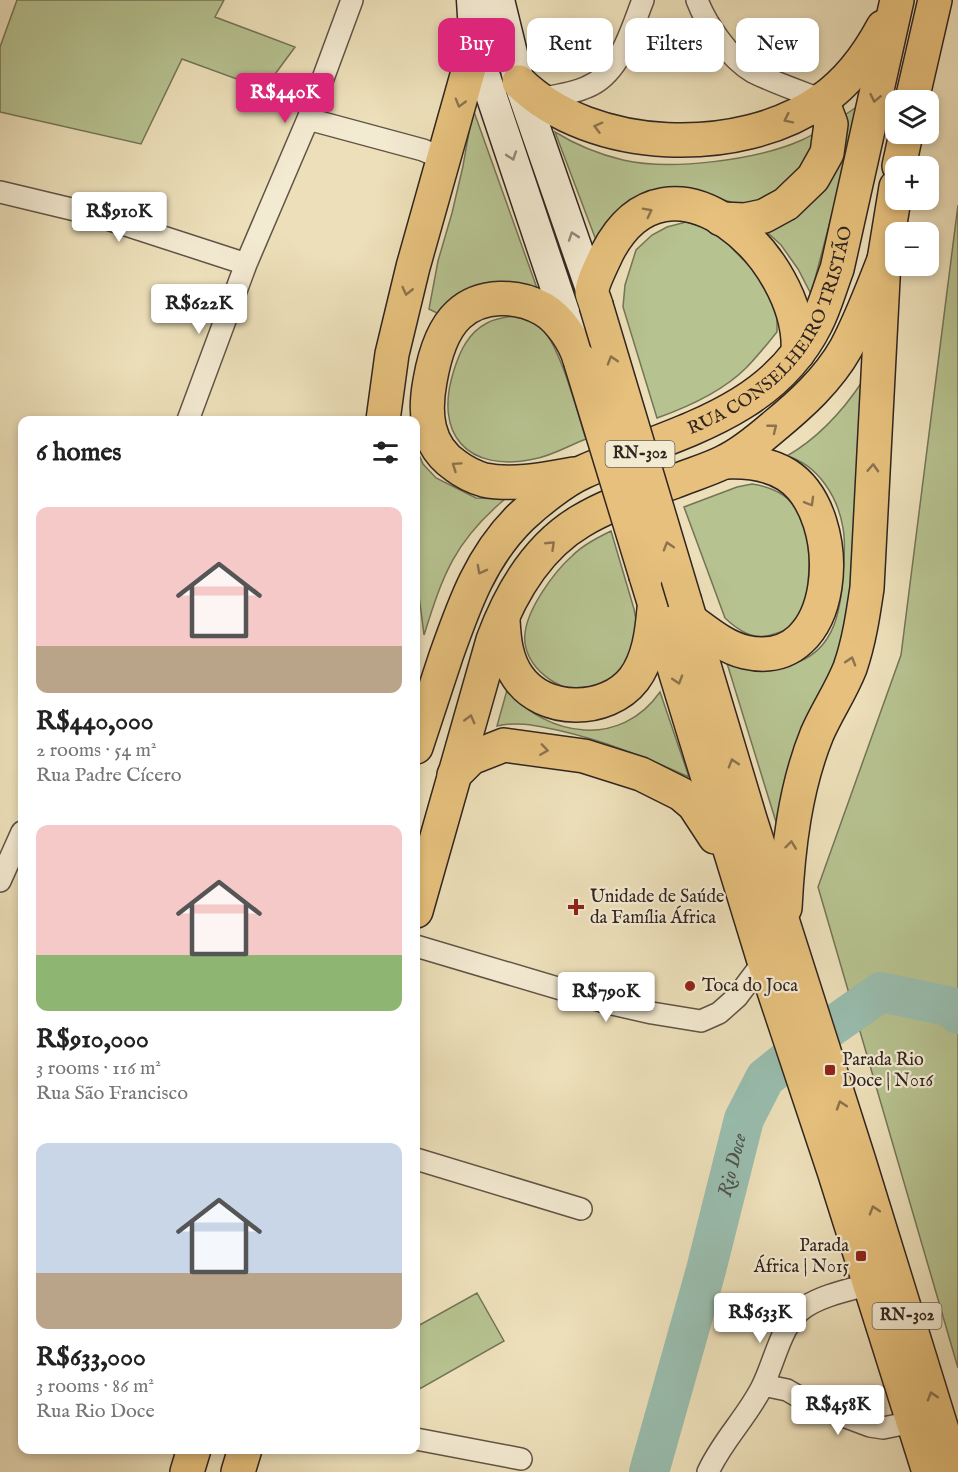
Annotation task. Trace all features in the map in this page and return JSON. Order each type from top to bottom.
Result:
[{"type":"main road","name":"RN-302","points":[[472,0],[474,18]]},
{"type":"main road","name":"RN-302","points":[[499,0],[594,298],[669,601],[713,796],[769,924]]},
{"type":"main road","points":[[528,91],[584,123],[626,134],[703,140],[740,135],[768,128],[792,118],[822,100],[853,71],[872,48],[895,0]]},
{"type":"main road","name":"RUA CONSELHEIRO TRISTÃO","points":[[420,735],[460,617],[484,564],[497,544],[521,517],[582,472],[680,434],[735,408],[761,392],[798,353],[816,325],[837,269],[895,0]]},
{"type":"main road","points":[[914,90],[935,0]]},
{"type":"main road","points":[[384,416],[392,354],[413,267],[472,72]]},
{"type":"main road","name":"RN-302","points":[[484,72],[579,356],[750,819],[777,968],[955,1472]]},
{"type":"main road","points":[[721,219],[745,220],[764,216],[786,204],[813,178],[827,153],[831,124],[822,100]]},
{"type":"main road","points":[[594,298],[610,248],[620,234],[641,214],[661,205],[684,204],[699,207],[721,219],[753,244],[780,279],[795,318],[799,340],[798,353]]},
{"type":"main road","points":[[769,924],[786,880],[798,793],[817,733],[849,669],[861,629],[867,588],[884,260],[892,210]]},
{"type":"main road","points":[[420,897],[481,678],[503,614],[523,578],[557,539],[578,522],[606,508],[725,462],[763,436],[818,387],[845,350],[862,317],[884,260]]},
{"type":"main road","points":[[579,356],[561,325],[545,310],[514,300],[502,298],[488,300],[472,305],[447,329],[434,362],[426,402],[428,425],[435,445],[448,460],[466,473],[484,480],[512,481],[546,479],[582,472]]},
{"type":"main road","points":[[503,614],[504,640],[511,666],[518,678],[530,692],[559,703],[573,705],[591,705],[609,698],[634,678],[669,601],[730,646],[745,652],[762,654],[778,652],[796,645],[811,630],[824,588],[825,539],[814,508],[800,486],[787,475],[750,461],[725,462]]},
{"type":"main road","points":[[454,776],[471,758],[504,745],[584,756],[641,774],[666,785],[694,805],[706,821],[769,924]]},
{"type":"main road","name":"RN-302","points":[[845,1160],[870,1284],[929,1472]]},
{"type":"main road","points":[[187,1472],[192,1454]]},
{"type":"main road","points":[[238,1472],[243,1454]]},
{"type":"street","points":[[190,416],[246,264],[308,119],[352,0]]},
{"type":"street","points":[[528,91],[587,87],[602,79],[617,60],[643,0]]},
{"type":"street","points":[[697,0],[703,17],[722,43],[752,71],[822,100]]},
{"type":"street","points":[[308,119],[423,150],[444,159]]},
{"type":"street","points":[[0,192],[92,214],[246,264]]},
{"type":"street","points":[[0,881],[18,841]]},
{"type":"street","points":[[420,947],[608,1003],[701,1021],[719,1012],[777,968]]},
{"type":"street","points":[[420,1160],[581,1209]]},
{"type":"street","points":[[708,1472],[747,1414],[763,1385],[787,1327],[794,1316],[819,1300],[870,1284]]},
{"type":"street","points":[[763,1385],[787,1390],[822,1408],[870,1426],[883,1428],[913,1422]]},
{"type":"street","points":[[420,1440],[521,1459]]},
{"type":"green space","points":[[17,0],[224,0],[215,17],[295,47],[264,89],[182,59],[141,144],[0,112],[0,47]]},
{"type":"green space","points":[[861,104],[811,294],[798,269],[781,245],[731,202],[708,196],[599,248],[555,132],[588,149],[623,160],[665,164],[714,162],[762,153],[802,140]]},
{"type":"green space","points":[[473,109],[538,291],[441,315],[429,309],[438,261],[463,166]]},
{"type":"green space","points":[[958,205],[958,1368],[818,887],[901,655]]},
{"type":"green space","points":[[686,222],[710,229],[762,279],[777,315],[777,332],[737,377],[692,404],[657,418],[623,307],[625,285],[636,250],[652,235],[667,227]]},
{"type":"green space","points":[[514,316],[536,325],[550,339],[562,366],[586,439],[541,458],[511,462],[491,460],[474,454],[461,444],[453,430],[448,413],[449,393],[456,363],[470,337],[490,321]]},
{"type":"green space","points":[[862,382],[849,608],[840,653],[776,822],[726,660],[772,666],[790,665],[810,656],[828,637],[834,626],[842,587],[845,545],[840,516],[825,484],[808,467],[787,456],[829,424]]},
{"type":"green space","points":[[420,457],[436,478],[476,498],[505,499],[488,514],[462,544],[445,576],[424,635],[420,604]]},
{"type":"green space","points":[[752,484],[782,494],[792,503],[804,525],[809,554],[808,593],[797,624],[768,636],[751,635],[725,618],[684,507],[737,487]]},
{"type":"green space","points":[[611,531],[634,609],[638,631],[621,675],[591,689],[567,688],[545,676],[529,657],[525,646],[527,624],[542,592],[565,563],[585,545]]},
{"type":"green space","points":[[507,690],[524,706],[543,718],[563,726],[584,730],[605,729],[625,722],[644,710],[660,692],[689,777],[624,750],[575,734],[527,725],[497,726]]},
{"type":"green space","points":[[477,1293],[504,1341],[420,1389],[420,1325]]},
{"type":"waterway","name":"Rio Doce","points":[[649,1472],[706,1270],[744,1119],[765,1078],[814,1039],[881,992],[952,1007],[958,1014]]},
{"type":"place","name":"Unidade de Saúde da Família África","points":[[576,907]]},
{"type":"place","name":"Toca do Joca","points":[[690,986]]},
{"type":"place","name":"Parada Rio Doce | N016","points":[[830,1070]]},
{"type":"place","name":"Parada África | N015","points":[[861,1256]]}]
